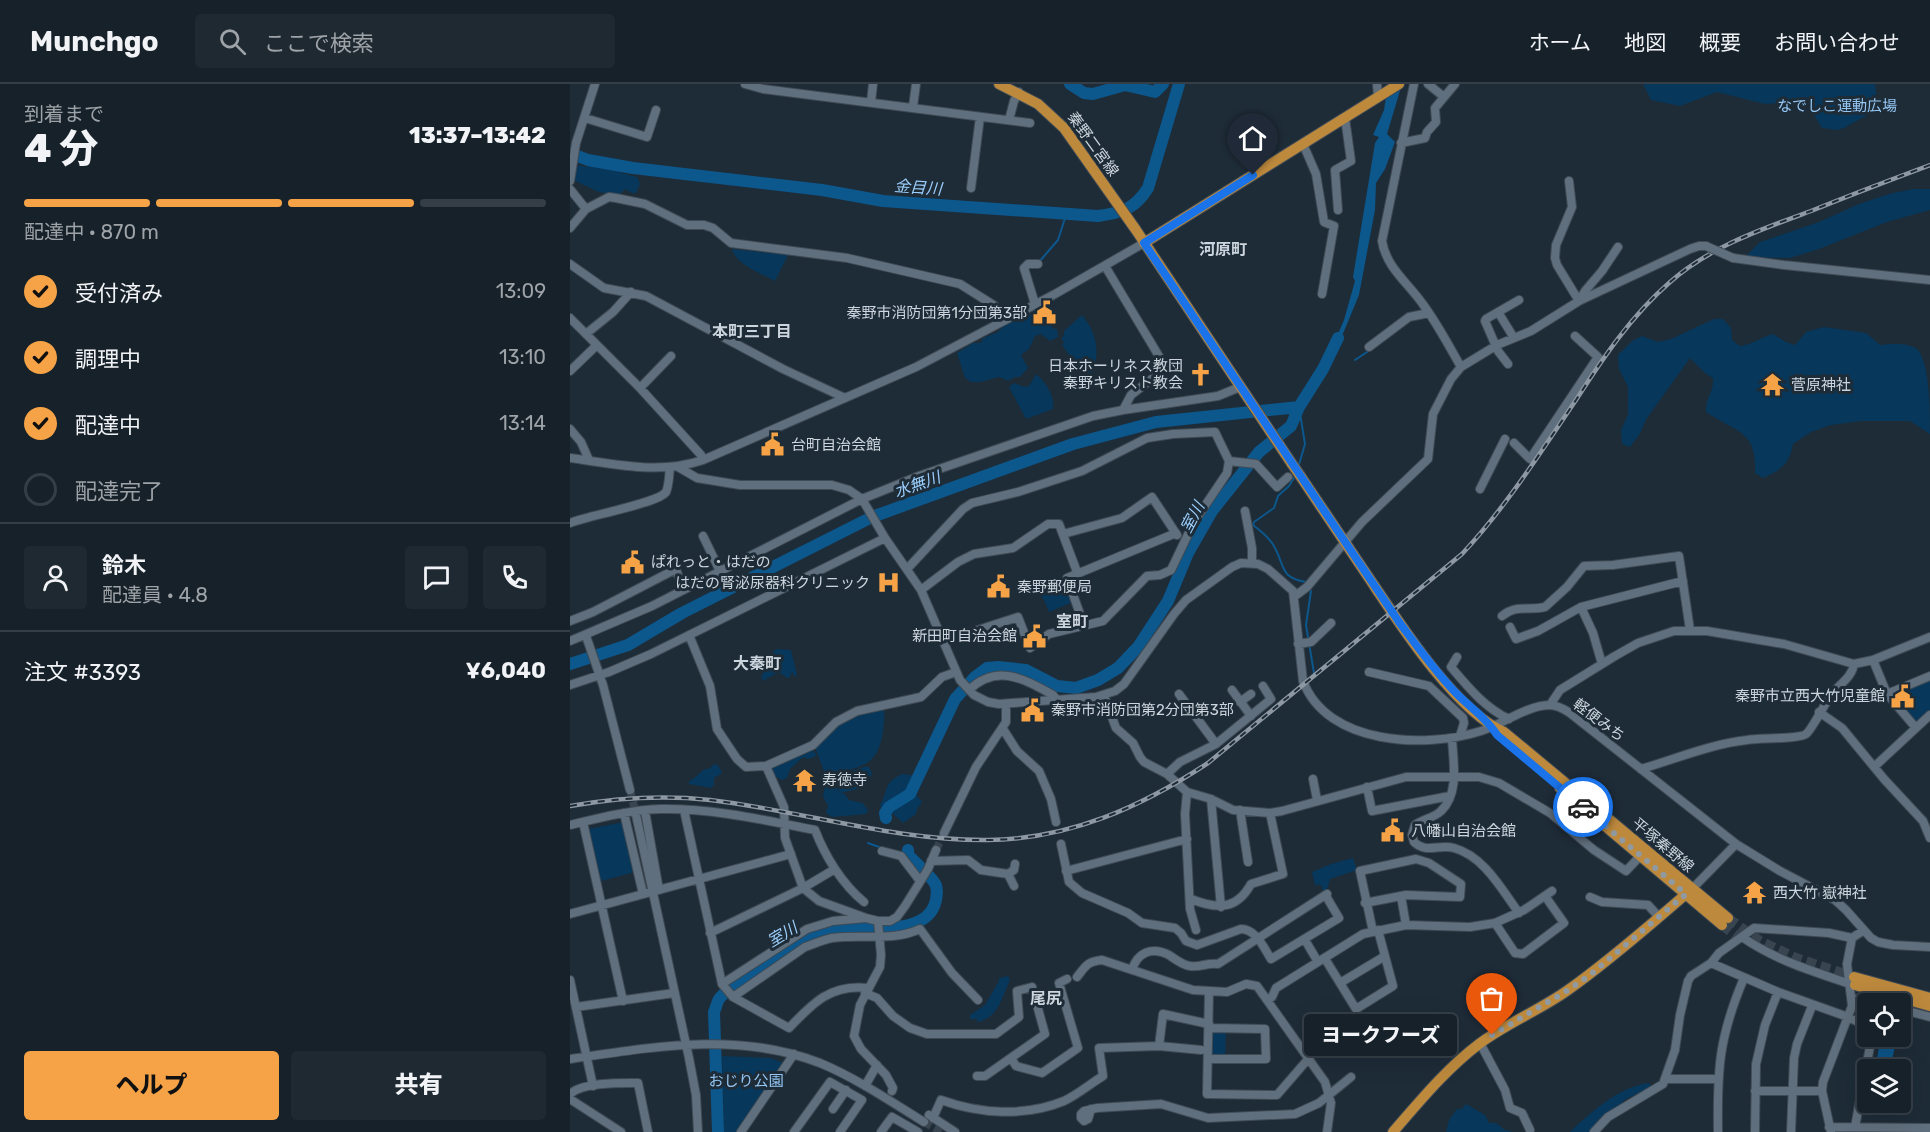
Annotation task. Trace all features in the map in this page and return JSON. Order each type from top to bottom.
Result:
[{"type":"main road","name":"秦野二宮線","points":[[999,84],[1019,92],[1055,117],[1078,146],[1144,243]]},
{"type":"main road","points":[[1240,387],[1144,243],[1344,118],[1379,92],[1399,84]]},
{"type":"main road","name":"平塚秦野線","points":[[1240,387],[1427,661],[1456,693],[1492,726],[1497,735],[1689,892]]},
{"type":"main road","points":[[1393,1132],[1430,1089],[1461,1058],[1480,1043],[1590,975],[1689,892],[1725,922]]},
{"type":"main road","points":[[1853,982],[1930,998]]},
{"type":"main road","points":[[1853,982],[1930,1006]]},
{"type":"street","points":[[570,180],[574,151],[595,84]]},
{"type":"street","points":[[745,84],[763,89],[1030,123]]},
{"type":"street","points":[[871,102],[873,84]]},
{"type":"street","points":[[913,107],[916,84]]},
{"type":"street","points":[[1414,84],[1382,241],[1392,266],[1429,313],[1461,367]]},
{"type":"street","points":[[1428,84],[1444,97]]},
{"type":"street","points":[[1401,142],[1425,138],[1436,122],[1435,108],[1455,84]]},
{"type":"street","points":[[1010,120],[1014,101],[1019,92]]},
{"type":"street","points":[[585,118],[647,137],[656,110]]},
{"type":"street","points":[[971,188],[980,117]]},
{"type":"street","points":[[1338,210],[1335,170],[1351,161],[1344,118]]},
{"type":"street","points":[[1303,144],[1316,174],[1324,222],[1334,226],[1322,294]]},
{"type":"street","points":[[1569,181],[1572,207],[1556,245],[1555,258],[1579,301]]},
{"type":"street","points":[[570,189],[585,210]]},
{"type":"street","points":[[570,228],[585,210],[609,197],[645,204],[687,225],[704,225],[713,228],[731,243],[847,258],[960,284],[995,306],[1004,320]]},
{"type":"street","points":[[570,458],[625,466],[674,468],[703,460],[916,367],[1144,243]]},
{"type":"street","points":[[674,468],[697,478],[740,485],[832,485],[849,490],[862,500],[921,590],[958,676],[969,690],[988,702],[1006,704],[1104,696],[1124,684],[1186,600],[1232,567],[1252,562],[1268,569],[1290,587],[1295,596],[1306,587],[1362,522],[1428,459],[1433,414],[1451,379],[1461,367],[1497,345],[1531,331],[1579,301],[1690,249],[1706,246],[1733,258],[1930,280]]},
{"type":"street","points":[[1579,301],[1618,247]]},
{"type":"street","points":[[570,264],[604,288],[646,296],[783,369],[845,398]]},
{"type":"street","points":[[1035,304],[1024,268],[1028,264],[1038,264]]},
{"type":"street","points":[[1105,266],[1166,368],[1131,394],[1123,410]]},
{"type":"street","points":[[587,333],[613,312],[631,292]]},
{"type":"street","points":[[1508,364],[1498,351],[1485,321],[1519,300]]},
{"type":"street","points":[[1498,312],[1514,338]]},
{"type":"street","points":[[1369,347],[1409,317],[1429,313]]},
{"type":"street","points":[[570,318],[640,388],[703,460]]},
{"type":"street","points":[[1480,489],[1510,441],[1530,459],[1598,357],[1575,336]]},
{"type":"street","points":[[570,371],[597,345]]},
{"type":"street","points":[[640,388],[671,356]]},
{"type":"street","points":[[570,641],[587,638],[862,500],[919,476],[1065,425],[1123,410],[1218,396],[1240,387]]},
{"type":"street","points":[[570,429],[581,442],[589,460]]},
{"type":"street","points":[[907,569],[963,509],[972,503],[1018,492],[1082,471],[1147,438],[1215,432],[1229,461],[1227,473],[1224,481],[1200,512],[1184,541],[1172,570],[1161,575],[1147,576],[1103,621],[1049,634],[1030,648],[1018,617],[944,641]]},
{"type":"street","points":[[1229,461],[1256,464],[1277,487],[1288,477]]},
{"type":"street","points":[[570,523],[635,505],[661,495],[667,489],[674,468]]},
{"type":"street","points":[[1063,534],[1122,518],[1156,494],[1180,540],[1184,541]]},
{"type":"street","points":[[1245,511],[1252,548],[1252,562]]},
{"type":"street","points":[[921,590],[958,562],[974,554],[1013,548],[1048,524],[1059,524],[1077,572]]},
{"type":"street","points":[[1084,625],[1067,578],[1176,532]]},
{"type":"street","points":[[703,536],[720,571]]},
{"type":"street","points":[[570,685],[599,672],[634,662],[884,536]]},
{"type":"street","points":[[1502,616],[1509,610],[1517,608],[1545,608],[1567,587],[1584,566],[1613,566],[1679,556],[1690,630]]},
{"type":"street","points":[[570,621],[593,612],[676,569],[683,590]]},
{"type":"street","points":[[1510,627],[1516,639],[1538,631],[1581,607],[1683,581]]},
{"type":"street","name":"軽便みち","points":[[1295,596],[1305,643],[1303,681],[1314,703],[1338,721],[1357,730],[1396,740],[1456,737],[1492,726],[1536,708],[1550,705],[1560,707],[1736,844],[1780,871],[1835,900],[1871,938],[1885,945],[1930,947]]},
{"type":"street","points":[[1581,607],[1593,633],[1602,664]]},
{"type":"street","points":[[1305,643],[1331,623]]},
{"type":"street","points":[[1550,705],[1560,690],[1602,664],[1638,643],[1674,631],[1690,630],[1784,644],[1854,664],[1873,660],[1930,637]]},
{"type":"street","points":[[689,635],[710,686],[714,717],[720,734],[743,766],[750,768],[766,766],[813,745],[836,722],[866,707],[921,697],[942,678],[958,676]]},
{"type":"street","points":[[587,638],[599,672],[630,790]]},
{"type":"street","points":[[1456,657],[1451,667],[1462,680],[1493,711],[1509,719]]},
{"type":"street","points":[[1873,660],[1887,694],[1916,728]]},
{"type":"street","points":[[1641,769],[1742,740],[1802,736],[1811,729],[1819,712],[1837,687],[1853,672],[1854,664]]},
{"type":"street","points":[[1369,672],[1429,686],[1463,718],[1464,723],[1456,737],[1454,777],[1448,802],[1439,812],[1415,825],[1412,835],[1414,842],[1425,849],[1456,848],[1481,864],[1490,872],[1519,913]]},
{"type":"street","points":[[969,690],[984,679],[1013,676],[1053,695],[1057,700]]},
{"type":"street","points":[[1887,694],[1930,676]]},
{"type":"street","points":[[1167,774],[1179,762],[1216,744],[1271,699],[1263,687]]},
{"type":"street","points":[[1232,690],[1251,716]]},
{"type":"street","points":[[1179,694],[1216,744]]},
{"type":"street","points":[[1240,702],[1251,694]]},
{"type":"street","points":[[1104,696],[1116,728],[1133,743],[1144,762],[1167,774],[1187,792],[1210,799],[1233,810],[1270,813],[1406,777],[1479,777],[1499,783],[1550,813],[1594,850],[1626,871],[1643,853]]},
{"type":"street","points":[[944,833],[976,767],[1003,729],[1007,718],[1006,704]]},
{"type":"street","points":[[1819,712],[1842,728],[1923,821],[1930,838]]},
{"type":"street","points":[[1874,767],[1930,715]]},
{"type":"street","points":[[1003,729],[1017,751],[1039,771],[1056,822]]},
{"type":"street","points":[[766,766],[784,807],[785,838],[803,888],[819,901],[866,918],[890,921],[897,917],[921,880],[936,850]]},
{"type":"street","points":[[1313,779],[1317,800]]},
{"type":"street","points":[[1367,787],[1372,811],[1450,796]]},
{"type":"street","points":[[1187,792],[1185,814],[1190,909],[1196,930]]},
{"type":"street","points":[[1210,799],[1221,907]]},
{"type":"street","points":[[570,825],[624,813],[660,809],[715,812],[815,830],[836,869],[856,896],[864,902]]},
{"type":"street","points":[[684,810],[723,984],[732,996],[789,1028],[811,1004],[830,992],[866,991],[910,1028],[927,1034],[996,1034],[1019,1017],[1017,991],[1032,987],[1045,1034],[985,1076],[977,1076]]},
{"type":"street","points":[[1240,810],[1248,862]]},
{"type":"street","points":[[645,811],[674,993],[696,1095],[698,1132]]},
{"type":"street","points":[[624,813],[643,894]]},
{"type":"street","points":[[1191,899],[1207,906],[1226,907],[1246,894],[1251,884],[1283,874],[1270,813]]},
{"type":"street","points":[[636,815],[656,891]]},
{"type":"street","points":[[583,822],[622,1000]]},
{"type":"street","points":[[1066,871],[1187,839]]},
{"type":"street","points":[[1061,844],[1068,881],[1082,893],[1128,913],[1142,923],[1175,928],[1186,941],[1192,944],[1202,944],[1241,929],[1251,931],[1258,939],[1271,959],[1339,918],[1327,895],[1258,939],[1218,964],[1190,966],[1168,955],[1150,952],[1140,955],[1135,960],[1132,970]]},
{"type":"street","points":[[1689,892],[1736,844]]},
{"type":"street","points":[[882,851],[901,856],[921,880]]},
{"type":"street","points":[[570,914],[790,854]]},
{"type":"street","points":[[1305,940],[1340,983],[1356,1010],[1393,986],[1385,956],[1365,903],[1360,871],[1416,859],[1429,863],[1461,884],[1460,897],[1401,896],[1365,903]]},
{"type":"street","points":[[930,865],[968,860],[981,870],[1008,874],[1014,870],[1016,864]]},
{"type":"street","points":[[710,933],[803,888],[836,869]]},
{"type":"street","points":[[1008,874],[1014,886]]},
{"type":"street","points":[[1267,1000],[1276,988],[1323,962],[1375,928],[1406,925],[1470,927],[1495,923],[1519,913],[1548,893],[1564,923],[1523,954],[1515,953],[1495,923]]},
{"type":"street","points":[[1401,896],[1406,925]]},
{"type":"street","points":[[1590,897],[1602,902],[1648,905],[1659,917]]},
{"type":"street","points":[[723,984],[807,929],[833,921],[866,918]]},
{"type":"street","points":[[878,921],[879,967],[860,1005],[854,1036],[861,1048],[886,1075],[893,1088],[892,1091]]},
{"type":"street","points":[[1594,1132],[1608,1117],[1664,1084],[1675,1050],[1680,1015],[1691,976],[1711,963],[1719,953],[1754,928],[1829,933],[1852,938]]},
{"type":"street","points":[[732,996],[805,947],[818,942],[832,938],[910,934],[920,929],[952,973],[978,1000]]},
{"type":"street","points":[[1864,930],[1852,938],[1847,958],[1853,982],[1852,1006],[1830,1060],[1822,1091],[1830,1130],[1855,1127],[1930,1128]]},
{"type":"street","points":[[1742,937],[1758,948],[1794,966],[1853,982]]},
{"type":"street","points":[[1340,983],[1385,956]]},
{"type":"street","points":[[1077,977],[1082,968],[1092,962],[1102,960],[1192,990],[1232,991],[1249,984],[1257,986],[1325,1082],[1330,1093],[1331,1114],[1327,1132]]},
{"type":"street","points":[[1711,963],[1812,1006],[1857,1022]]},
{"type":"street","points":[[1718,1132],[1717,1079],[1725,1028],[1744,978]]},
{"type":"street","points":[[1011,1058],[1016,1066],[1042,1073],[1078,1048],[1059,983],[1066,979]]},
{"type":"street","points":[[570,980],[592,1086]]},
{"type":"street","points":[[1209,991],[1207,1094],[1277,1095],[1309,1058]]},
{"type":"street","points":[[1755,1132],[1756,1064],[1761,1039],[1778,992]]},
{"type":"street","points":[[576,1007],[674,993]]},
{"type":"street","points":[[1852,999],[1857,999]]},
{"type":"street","points":[[1791,1132],[1795,1051],[1812,1006]]},
{"type":"street","points":[[1911,1012],[1930,1017]]},
{"type":"street","points":[[1159,1046],[1163,1014],[1209,1026],[1265,1029],[1266,1059],[1209,1059]]},
{"type":"street","points":[[570,1059],[686,1043],[758,1047],[794,1054],[820,1063],[952,1132]]},
{"type":"street","points":[[1480,1043],[1505,1090],[1510,1108],[1522,1113],[1531,1130]]},
{"type":"street","points":[[929,1118],[941,1101],[971,1110],[1009,1112],[1043,1108],[1066,1100],[1103,1076],[1099,1048],[1159,1046],[1201,1050]]},
{"type":"street","points":[[1855,1127],[1870,1047]]},
{"type":"street","points":[[741,1132],[794,1054]]},
{"type":"street","points":[[865,1086],[877,1065]]},
{"type":"street","points":[[1091,1109],[1161,1104],[1208,1118],[1295,1114],[1319,1104],[1351,1077]]},
{"type":"street","points":[[1665,1079],[1717,1079]]},
{"type":"street","points":[[794,1132],[830,1082],[862,1100],[840,1132]]},
{"type":"street","points":[[570,1094],[575,1089],[592,1086],[638,1083],[648,1132]]},
{"type":"street","points":[[832,1108],[846,1090]]},
{"type":"street","points":[[1755,1091],[1822,1091]]},
{"type":"street","points":[[570,1099],[621,1132]]},
{"type":"street","points":[[881,1132],[892,1117],[918,1132]]},
{"type":"green space","name":"なでしこ運動広場","points":[[1643,84],[1875,84],[1878,109],[1837,130],[1822,128],[1809,107],[1798,102],[1765,104],[1717,92],[1680,106],[1651,100]]},
{"type":"green space","points":[[581,165],[615,167],[621,173],[637,177],[640,184],[636,193],[625,189],[619,195],[599,192],[573,180],[574,170]]},
{"type":"green space","points":[[1913,189],[1930,189],[1930,210],[1887,222],[1790,258],[1745,257],[1760,242],[1819,222],[1859,204]]},
{"type":"green space","points":[[732,249],[788,255],[775,281],[743,264]]},
{"type":"green space","points":[[1045,307],[1052,311],[1052,328],[1057,329],[1058,337],[1050,341],[1041,334],[1035,336],[1029,349],[1021,355],[1028,368],[1020,377],[1008,381],[999,377],[980,382],[971,382],[965,378],[957,353],[973,343],[981,343],[983,338],[998,332],[1004,325],[1023,314],[1028,316],[1037,309]]},
{"type":"green space","points":[[1082,315],[1092,330],[1096,347],[1095,365],[1088,382],[1062,345],[1064,342],[1061,339],[1064,331]]},
{"type":"green space","points":[[1714,319],[1723,319],[1731,328],[1732,340],[1740,346],[1773,334],[1795,345],[1806,332],[1824,327],[1866,333],[1880,345],[1904,344],[1917,349],[1925,365],[1927,376],[1930,434],[1910,421],[1861,421],[1831,425],[1811,432],[1793,444],[1783,466],[1763,478],[1755,473],[1753,448],[1749,440],[1736,429],[1706,412],[1713,378],[1690,358],[1647,418],[1630,447],[1622,444],[1621,430],[1628,415],[1628,387],[1619,369],[1618,355],[1632,341],[1642,336],[1658,342],[1671,339]]},
{"type":"green space","points":[[1036,374],[1049,390],[1053,399],[1053,409],[1026,419],[1009,387],[1014,383],[1024,387],[1029,386]]},
{"type":"green space","points":[[1064,578],[1073,602],[1049,612],[1036,589]]},
{"type":"green space","points":[[776,649],[791,650],[797,675],[795,677],[792,672],[787,678],[779,672],[763,681],[761,677],[768,668],[769,656]]},
{"type":"green space","points":[[1930,680],[1930,712],[1915,723],[1892,697],[1893,694]]},
{"type":"green space","points":[[884,707],[882,739],[876,754],[861,766],[826,777],[815,747],[844,719]]},
{"type":"green space","points":[[813,750],[815,757],[807,759],[803,757],[790,769],[787,778],[782,780],[773,775],[771,765]]},
{"type":"green space","points":[[714,764],[718,765],[722,773],[714,778],[714,785],[711,788],[689,784],[689,781]]},
{"type":"green space","points":[[867,766],[872,774],[869,778],[858,776],[835,784],[839,794],[837,785],[857,778],[863,784],[857,789],[841,793],[845,794],[849,800],[863,803],[868,810],[866,814],[832,817],[826,813],[828,806],[823,796],[826,781]]},
{"type":"green space","points":[[902,774],[911,775],[916,780],[912,789],[922,802],[916,814],[903,823],[893,814],[882,810],[880,805],[889,784]]},
{"type":"green space","points":[[624,822],[635,872],[601,881],[589,829]]},
{"type":"green space","points":[[1353,858],[1357,870],[1330,879],[1323,896],[1322,887],[1319,884],[1315,886],[1312,872]]},
{"type":"green space","points":[[1008,976],[1010,980],[995,1012],[990,1017],[977,1022],[977,1019],[970,1019],[970,1015],[985,1005],[999,978]]},
{"type":"green space","points":[[1214,1030],[1226,1030],[1225,1057],[1211,1054]]},
{"type":"green space","name":"おじり公園","points":[[722,1056],[770,1058],[786,1064],[737,1132],[724,1132]]},
{"type":"green space","points":[[1649,1083],[1652,1087],[1626,1099],[1605,1114],[1589,1132],[1570,1132],[1597,1108],[1627,1089]]},
{"type":"green space","points":[[1466,1104],[1485,1115],[1489,1123],[1496,1123],[1505,1130],[1513,1132],[1446,1132],[1449,1120],[1457,1109],[1462,1109]]},
{"type":"shaded area","points":[[1388,84],[1402,84],[1387,134],[1395,142],[1385,169],[1376,183],[1375,210],[1359,295],[1335,353],[1331,350],[1344,320],[1355,281],[1353,277],[1375,143],[1379,137],[1373,135],[1384,110]]},
{"type":"shaded area","points":[[1879,1047],[1895,1047],[1892,1059],[1877,1059]]},
{"type":"waterway","points":[[1070,84],[1084,93],[1093,94],[1125,85],[1155,92],[1163,84]]},
{"type":"waterway","name":"金目川","points":[[570,153],[588,160],[633,168],[822,190],[883,201],[1098,216],[1127,209],[1138,201],[1148,188],[1179,84]]},
{"type":"waterway","points":[[1039,262],[1058,240],[1066,215]]},
{"type":"waterway","name":"室川","points":[[886,818],[885,813],[889,807],[910,794],[955,699],[975,677],[987,668],[1026,670],[1057,686],[1076,688],[1098,680],[1118,668],[1138,647],[1168,601],[1188,553],[1212,511],[1259,452],[1291,426],[1299,407],[1323,369],[1338,338]]},
{"type":"waterway","points":[[1355,360],[1370,350]]},
{"type":"waterway","points":[[1298,468],[1305,444],[1299,407]]},
{"type":"waterway","name":"水無川","points":[[570,664],[628,645],[682,613],[872,517],[1073,444],[1156,422],[1299,407]]},
{"type":"waterway","points":[[1295,476],[1289,486],[1278,496],[1274,508],[1253,525],[1272,542],[1288,575],[1306,582]]},
{"type":"waterway","points":[[1311,591],[1306,625],[1314,673]]},
{"type":"waterway","points":[[868,843],[882,848]]},
{"type":"waterway","name":"室川","points":[[718,1132],[714,1012],[719,999],[736,983],[766,962],[819,932],[853,927],[896,927],[922,920],[931,912],[936,900],[937,888],[932,879],[908,855],[908,850]]},
{"type":"tunnel","points":[[630,790],[636,815]]},
{"type":"tunnel","points":[[936,850],[944,833]]},
{"type":"tunnel","points":[[1728,918],[1760,941],[1796,958],[1854,977]]},
{"type":"tunnel","points":[[1722,925],[1746,943]]},
{"type":"tunnel","points":[[924,1122],[942,1132]]},
{"type":"railway","points":[[570,806],[640,798],[693,798],[918,836],[988,840],[1048,834],[1104,818],[1131,806],[1208,763],[1462,554],[1522,479],[1618,338],[1642,309],[1685,270],[1719,249],[1755,232],[1930,165]]},
{"type":"way so far","points":[[1492,1035],[1590,975],[1686,894],[1583,807]]},
{"type":"place","name":"秦野市消防団第1分団第3部","points":[[1045,313]]},
{"type":"place","name":"日本ホーリネス教団 秦野キリスト教会","points":[[1201,375]]},
{"type":"place","name":"菅原神社","points":[[1773,385]]},
{"type":"place","name":"台町自治会館","points":[[773,445]]},
{"type":"place","name":"ぱれっと・はだの","points":[[633,562]]},
{"type":"place","name":"はだの腎泌尿器科クリニック","points":[[888,583]]},
{"type":"place","name":"秦野郵便局","points":[[999,587]]},
{"type":"place","name":"新田町自治会館","points":[[1035,636]]},
{"type":"place","name":"秦野市立西大竹児童館","points":[[1903,696]]},
{"type":"place","name":"秦野市消防団第2分団第3部","points":[[1033,710]]},
{"type":"place","name":"寿徳寺","points":[[804,780]]},
{"type":"place","name":"八幡山自治会館","points":[[1393,831]]},
{"type":"place","name":"西大竹 嶽神社","points":[[1755,893]]},
{"type":"place","name":"ヨークフーズ","points":[[1492,1035]]},
{"type":"district","name":"河原町","points":[[1223,249]]},
{"type":"district","name":"本町三丁目","points":[[752,331]]},
{"type":"district","name":"室町","points":[[1072,621]]},
{"type":"district","name":"大秦町","points":[[757,663]]},
{"type":"district","name":"尾尻","points":[[1046,998]]},
{"type":"route","points":[[1253,175],[1144,243],[1427,661],[1473,710],[1492,726],[1497,735],[1583,807]]}]
